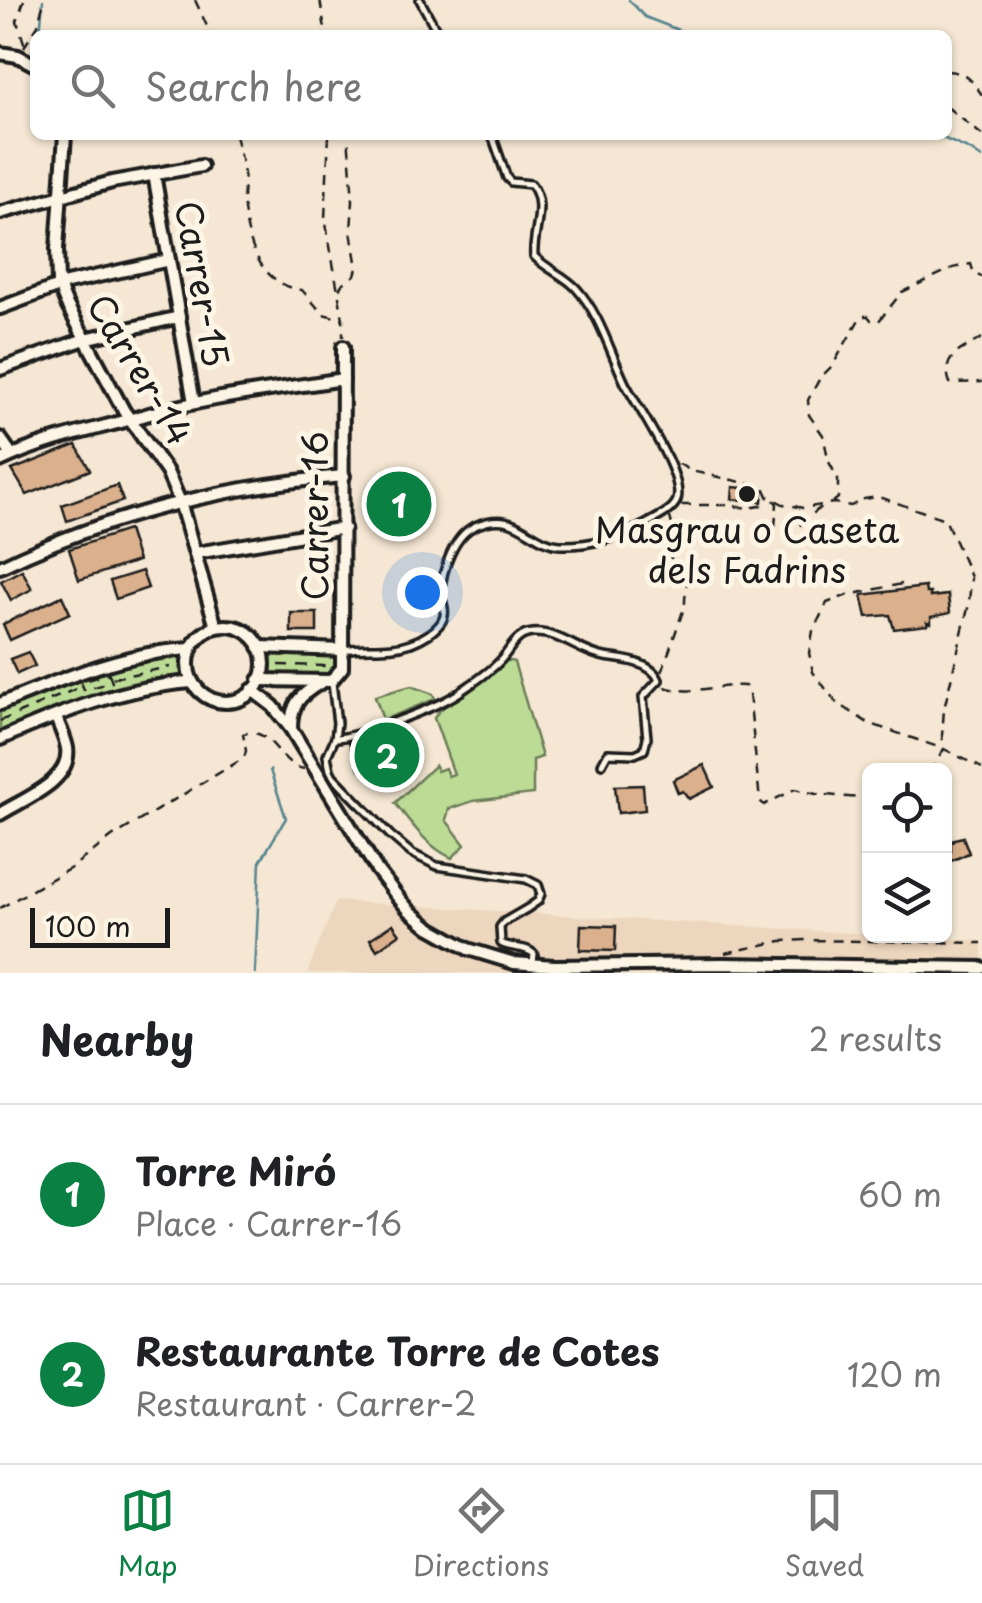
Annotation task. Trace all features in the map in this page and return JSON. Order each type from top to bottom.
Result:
[{"type":"street","points":[[0,53],[30,62]]},
{"type":"street","name":"Carrer-14","points":[[65,140],[57,249],[59,285],[130,419],[167,472],[180,502],[216,627]]},
{"type":"street","points":[[0,213],[61,195],[201,166]]},
{"type":"street","name":"Carrer-15","points":[[154,174],[194,404]]},
{"type":"street","points":[[0,308],[59,285],[169,260]]},
{"type":"street","points":[[0,369],[85,338],[178,317]]},
{"type":"street","name":"Carrer-16","points":[[343,666],[344,347]]},
{"type":"street","points":[[0,462],[104,424],[148,413],[344,379]]},
{"type":"street","points":[[0,438],[12,456]]},
{"type":"street","points":[[0,567],[105,522],[180,502],[344,476]]},
{"type":"street","points":[[196,553],[344,528]]},
{"type":"street","points":[[216,627],[241,629],[259,647],[263,670],[256,685],[243,697],[220,701],[199,691],[192,682],[188,664],[191,649],[205,632],[216,627]]},
{"type":"street","points":[[259,647],[344,650]]},
{"type":"street","points":[[0,704],[87,669],[156,652],[191,649]]},
{"type":"street","points":[[291,729],[294,705],[301,696],[340,674],[343,666]]},
{"type":"street","points":[[0,739],[120,693],[192,682]]},
{"type":"street","points":[[256,685],[327,682]]},
{"type":"street","points":[[256,685],[291,729],[377,870],[409,910],[468,949],[510,968],[533,964],[982,968]]},
{"type":"street","points":[[0,814],[53,782],[64,768],[67,746],[56,716]]},
{"type":"lane","points":[[420,0],[435,30]]},
{"type":"lane","points":[[344,650],[399,647],[418,640],[439,625],[444,615],[442,584],[451,556],[462,536],[478,524],[511,522],[562,545],[622,536],[674,505],[677,488],[666,457],[624,382],[590,306],[574,286],[534,256],[539,210],[536,190],[531,184],[507,178],[494,140]]},
{"type":"lane","points":[[335,738],[354,736],[454,696],[497,664],[516,639],[525,634],[549,635],[590,654],[654,671],[658,680],[644,697],[644,750],[635,754],[608,752],[602,764]]},
{"type":"lane","points":[[327,682],[337,719],[335,738],[327,756],[333,776],[411,853],[437,866],[526,879],[538,885],[540,898],[500,927],[501,943],[530,950],[534,954],[533,964]]},
{"type":"path","points":[[24,0],[17,22],[25,46]]},
{"type":"path","points":[[35,30],[46,0]]},
{"type":"path","points":[[194,0],[209,30]]},
{"type":"path","points":[[320,0],[325,30]]},
{"type":"path","points":[[18,56],[30,38]]},
{"type":"path","points":[[952,71],[970,77],[982,95]]},
{"type":"path","points":[[952,112],[982,135]]},
{"type":"path","points":[[237,140],[247,223],[259,264],[268,276],[291,289],[302,290],[323,314],[343,319]]},
{"type":"path","points":[[328,140],[325,218],[343,319],[344,347]]},
{"type":"path","points":[[338,296],[340,286],[354,275],[356,268],[348,140]]},
{"type":"path","points":[[831,504],[838,498],[838,479],[824,434],[809,415],[808,400],[820,378],[834,365],[861,316],[878,322],[902,292],[959,266],[971,264],[974,274],[982,277]]},
{"type":"path","points":[[982,338],[956,352],[947,371],[950,383],[982,382]]},
{"type":"path","points":[[666,457],[691,471],[764,487],[768,496],[783,504],[803,508],[851,506],[864,499],[879,498],[945,518],[971,577],[969,604],[944,709],[944,748],[935,763]]},
{"type":"path","points":[[674,505],[748,508],[760,506],[768,496]]},
{"type":"path","points":[[774,499],[775,526],[785,531],[800,526],[823,506]]},
{"type":"path","points":[[667,512],[673,529],[667,552],[676,565],[685,567],[689,576],[685,605],[658,680],[673,690],[745,686],[760,801],[764,805],[795,789],[862,797]]},
{"type":"path","points":[[902,584],[827,602],[809,653],[812,672],[836,702],[868,723],[944,748],[982,768]]},
{"type":"path","points":[[279,665],[343,666]]},
{"type":"path","points":[[111,679],[170,667],[172,683]]},
{"type":"path","points":[[110,674],[112,682],[84,690],[83,686],[82,682],[110,674]]},
{"type":"path","points":[[0,720],[83,686]]},
{"type":"path","points":[[0,908],[72,868],[112,837],[244,758],[244,734],[261,734],[293,768],[315,768]]},
{"type":"path","points":[[724,968],[726,953],[781,941],[982,943]]},
{"type":"shaded area","points":[[336,901],[862,934],[862,943],[982,941],[982,973],[307,973]]},
{"type":"green space","points":[[184,652],[184,676],[113,688],[0,733],[0,706],[90,673]]},
{"type":"green space","points":[[269,653],[340,656],[340,662],[330,677],[268,676]]},
{"type":"green space","points":[[506,660],[514,662],[542,757],[533,760],[533,794],[473,801],[449,809],[446,820],[465,845],[452,858],[427,841],[395,803],[435,765],[437,771],[445,768],[448,776],[454,774],[434,718]]},
{"type":"green space","points":[[411,686],[433,694],[435,699],[383,720],[375,696]]},
{"type":"building","points":[[76,445],[90,470],[27,495],[12,470]]},
{"type":"building","points":[[117,485],[123,501],[67,521],[62,505]]},
{"type":"building","name":"Masgrau o Caseta dels Fadrins","points":[[733,487],[763,490],[762,502],[732,499]]},
{"type":"building","points":[[401,495],[407,523],[386,527],[383,514],[395,511],[393,496]]},
{"type":"building","points":[[128,530],[138,561],[79,580],[69,549]]},
{"type":"building","points":[[22,570],[32,589],[11,600],[1,581]]},
{"type":"building","points":[[142,571],[148,588],[116,599],[110,581]]},
{"type":"building","points":[[925,587],[930,597],[948,595],[950,613],[931,617],[928,625],[894,629],[890,615],[867,617],[862,595]]},
{"type":"building","points":[[62,596],[70,613],[10,640],[3,624]]},
{"type":"building","points":[[291,613],[317,613],[317,632],[291,632]]},
{"type":"building","points":[[28,652],[35,666],[17,674],[10,659]]},
{"type":"building","points":[[378,730],[387,753],[392,751],[395,759],[402,757],[407,769],[389,776],[377,748],[372,750],[366,735]]},
{"type":"building","points":[[364,737],[369,752],[375,749],[379,762],[359,769],[349,742]]},
{"type":"building","points":[[704,765],[714,787],[689,799],[683,791],[678,793],[673,780]]},
{"type":"building","points":[[643,785],[645,810],[618,813],[615,786]]},
{"type":"building","points":[[963,837],[969,853],[952,861],[952,842]]},
{"type":"building","points":[[393,924],[400,934],[377,950],[370,939]]},
{"type":"building","points":[[581,925],[616,926],[615,951],[580,950]]},
{"type":"waterway","points":[[40,30],[43,0]]},
{"type":"waterway","points":[[629,0],[645,17],[678,30]]},
{"type":"waterway","points":[[947,140],[982,158]]},
{"type":"waterway","points":[[255,973],[260,862],[286,818],[270,770]]},
{"type":"place","name":"Masgrau o Caseta dels Fadrins","points":[[747,494]]},
{"type":"place","name":"Torre Miró","points":[[399,504]]},
{"type":"place","name":"Restaurante Torre de Cotes","points":[[387,755]]}]
